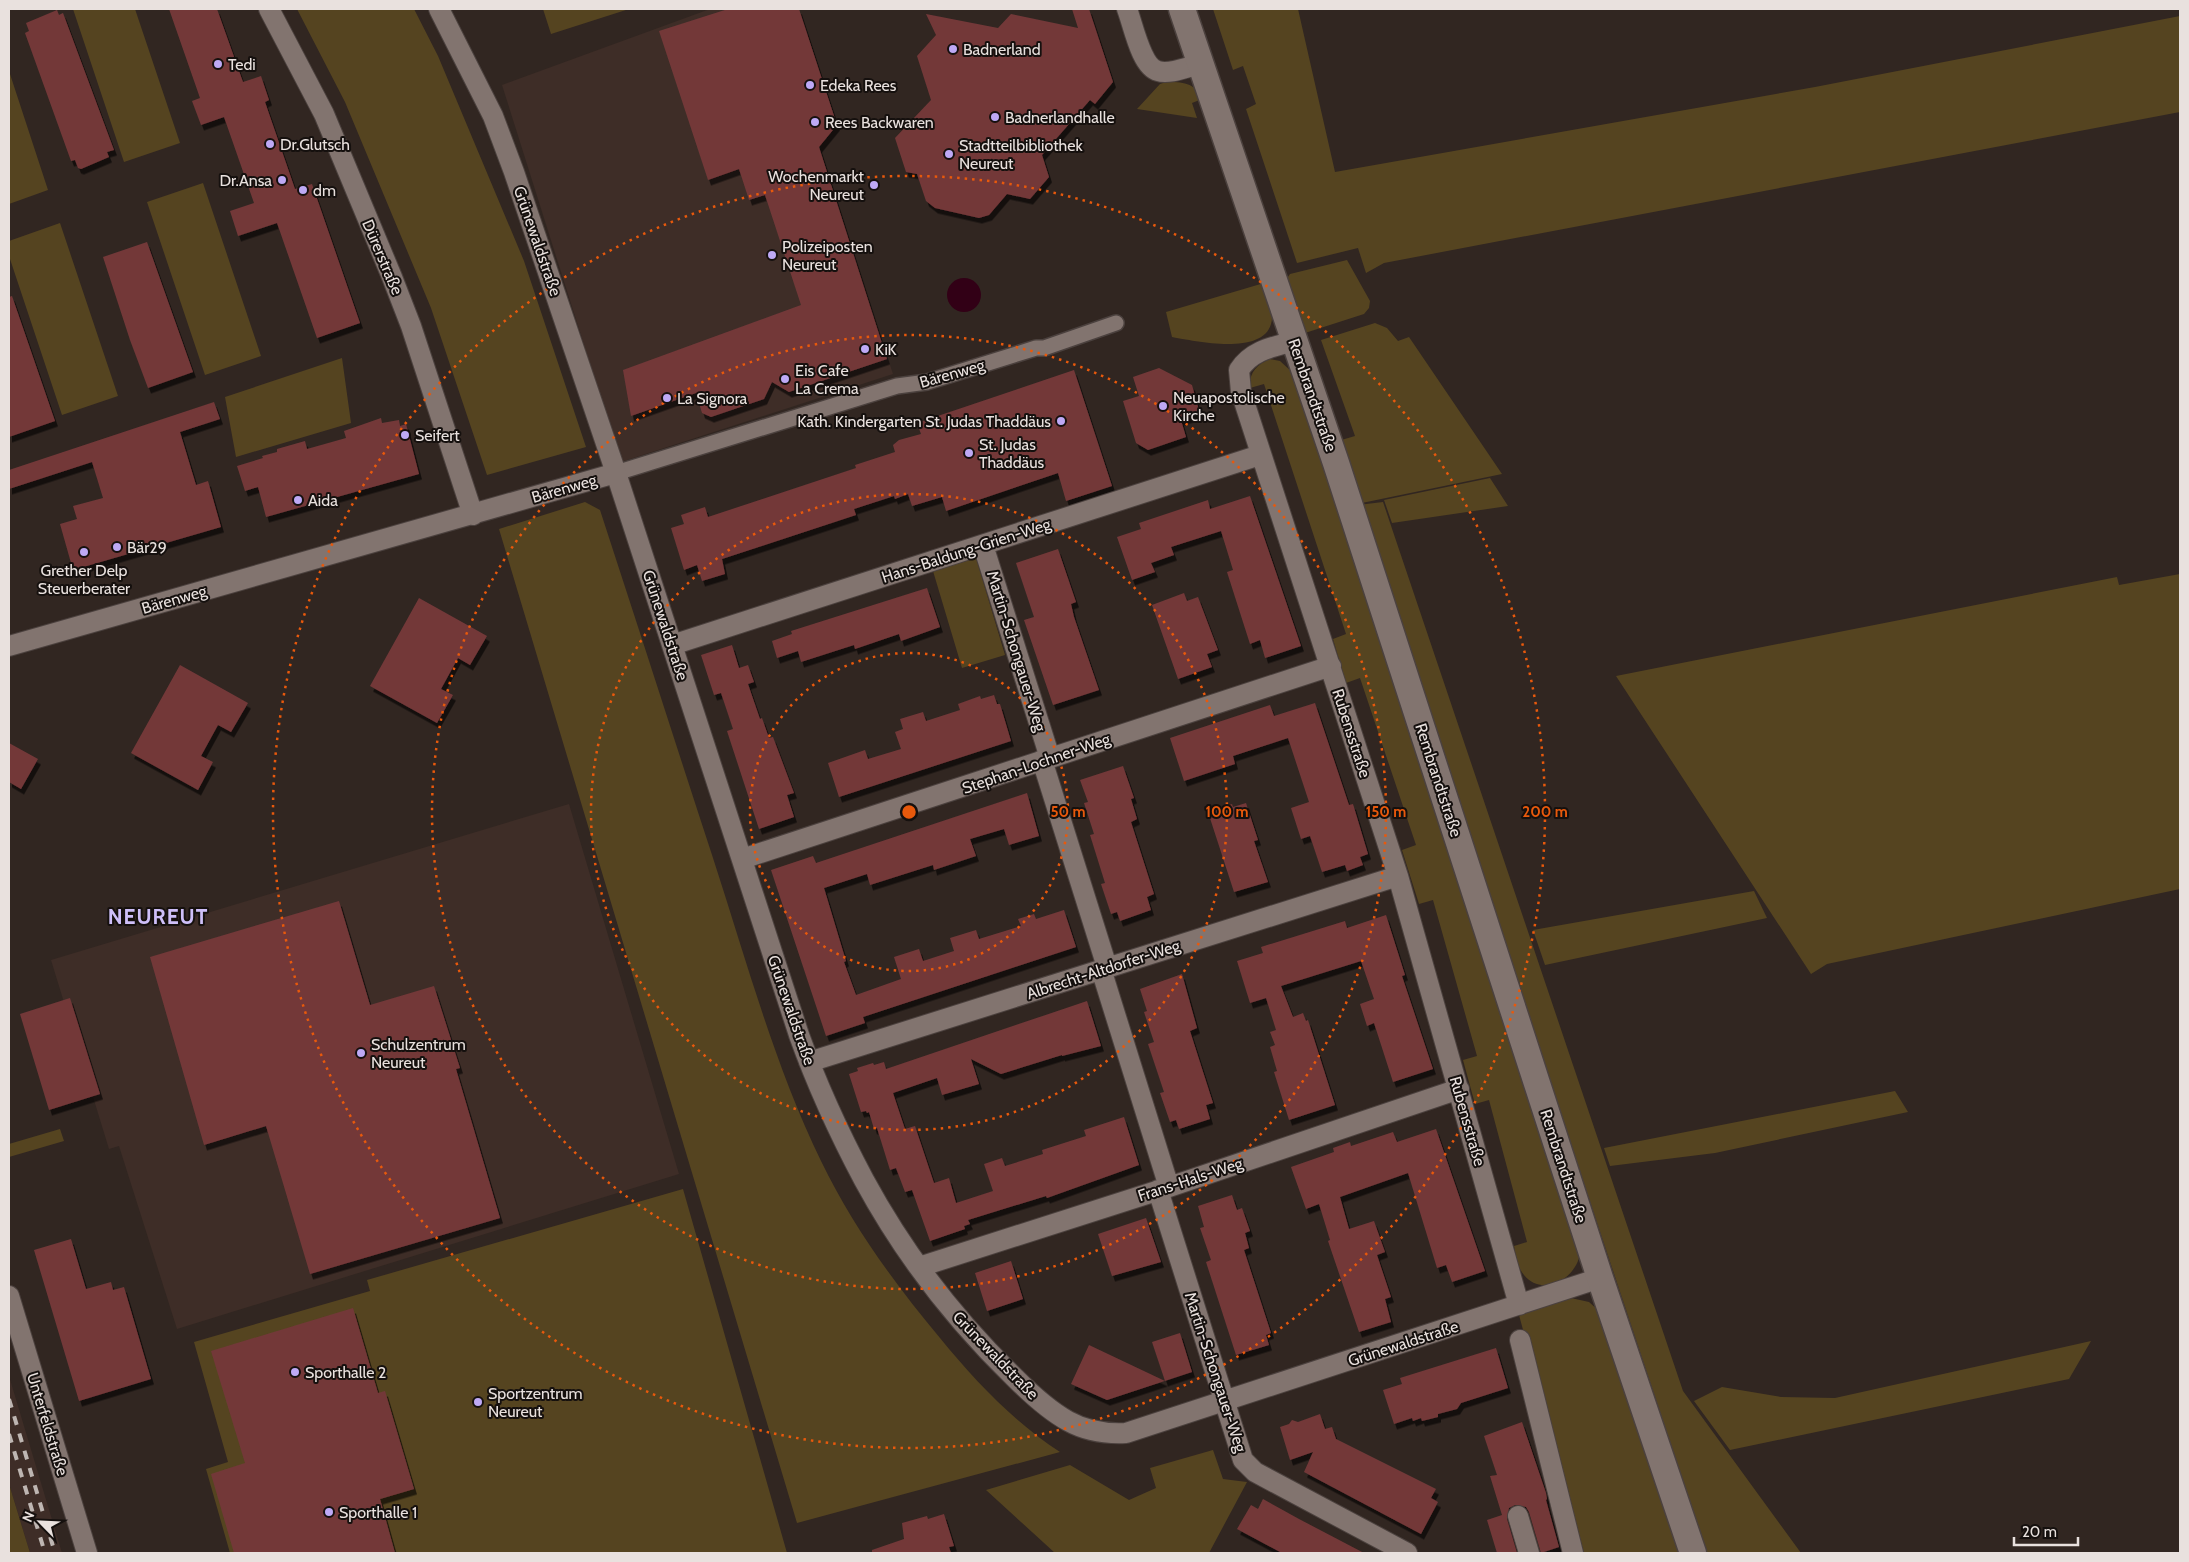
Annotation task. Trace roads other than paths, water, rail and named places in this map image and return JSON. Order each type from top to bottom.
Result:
[{"type":"street","name":"Dürerstraße","points":[[269,9],[324,114],[392,277],[411,326],[473,514]]},
{"type":"street","name":"Grünewaldstraße","points":[[439,9],[477,82],[503,144],[616,473],[809,1062],[823,1097],[865,1182],[920,1267],[958,1318],[997,1361],[1041,1402],[1080,1427],[1111,1434],[1126,1433],[1600,1278]]},
{"type":"street","points":[[1127,9],[1144,60],[1150,67],[1156,71],[1164,72],[1201,64]]},
{"type":"street","name":"Rembrandtstraße","points":[[1182,9],[1295,341],[1600,1278],[1692,1553]]},
{"type":"street","name":"Bärenweg","points":[[9,646],[616,473],[897,386],[926,382],[1036,348],[1044,348],[1116,323]]},
{"type":"street","name":"Rubensstraße","points":[[1295,341],[1258,351],[1239,370],[1241,392],[1398,876],[1460,1089],[1519,1305]]},
{"type":"street","name":"Hans-Baldung-Grien-Weg","points":[[672,645],[1260,455]]},
{"type":"street","name":"Martin-Schongauer-Weg","points":[[983,545],[1046,759],[1164,1188],[1243,1460],[1255,1472],[1407,1553]]},
{"type":"street","name":"Stephan-Lochner-Weg","points":[[742,859],[1331,666]]},
{"type":"street","name":"Albrecht-Altdorfer-Weg","points":[[809,1062],[1398,876]]},
{"type":"street","name":"Frans-Hals-Weg","points":[[920,1267],[1460,1089]]},
{"type":"street","name":"Unterfeldstraße","points":[[9,1296],[87,1553]]},
{"type":"street","points":[[1520,1340],[1573,1553]]},
{"type":"street","points":[[1518,1516],[1529,1553]]},
{"type":"railway","points":[[9,1399],[55,1553]]},
{"type":"railway","points":[[9,1434],[45,1553]]},
{"type":"place","name":"Badnerland","points":[[953,49]]},
{"type":"place","name":"Tedi","points":[[218,64]]},
{"type":"place","name":"Edeka Rees","points":[[810,85]]},
{"type":"place","name":"Badnerlandhalle","points":[[995,117]]},
{"type":"place","name":"Rees Backwaren","points":[[815,122]]},
{"type":"place","name":"Dr.Glutsch","points":[[270,144]]},
{"type":"place","name":"Stadtteilbibliothek Neureut","points":[[949,154]]},
{"type":"place","name":"Dr.Ansa","points":[[282,180]]},
{"type":"place","name":"Wochenmarkt Neureut","points":[[874,185]]},
{"type":"place","name":"dm","points":[[303,190]]},
{"type":"place","name":"Polizeiposten Neureut","points":[[772,255]]},
{"type":"place","name":"KiK","points":[[865,349]]},
{"type":"place","name":"Eis Cafe La Crema","points":[[785,379]]},
{"type":"place","name":"La Signora","points":[[667,398]]},
{"type":"place","name":"Neuapostolische Kirche","points":[[1163,406]]},
{"type":"place","name":"Kath. Kindergarten St. Judas Thaddäus","points":[[1061,421]]},
{"type":"place","name":"Seifert","points":[[405,435]]},
{"type":"place","name":"St. Judas Thaddäus","points":[[969,453]]},
{"type":"place","name":"Aida","points":[[298,500]]},
{"type":"place","name":"Bär29","points":[[117,547]]},
{"type":"place","name":"Grether Delp Steuerberater","points":[[84,552]]},
{"type":"place","name":"Schulzentrum Neureut","points":[[361,1053]]},
{"type":"place","name":"Sporthalle 2","points":[[295,1372]]},
{"type":"place","name":"Sportzentrum Neureut","points":[[478,1402]]},
{"type":"place","name":"Sporthalle 1","points":[[329,1512]]},
{"type":"district","name":"NEUREUT","points":[[158,917]]}]
